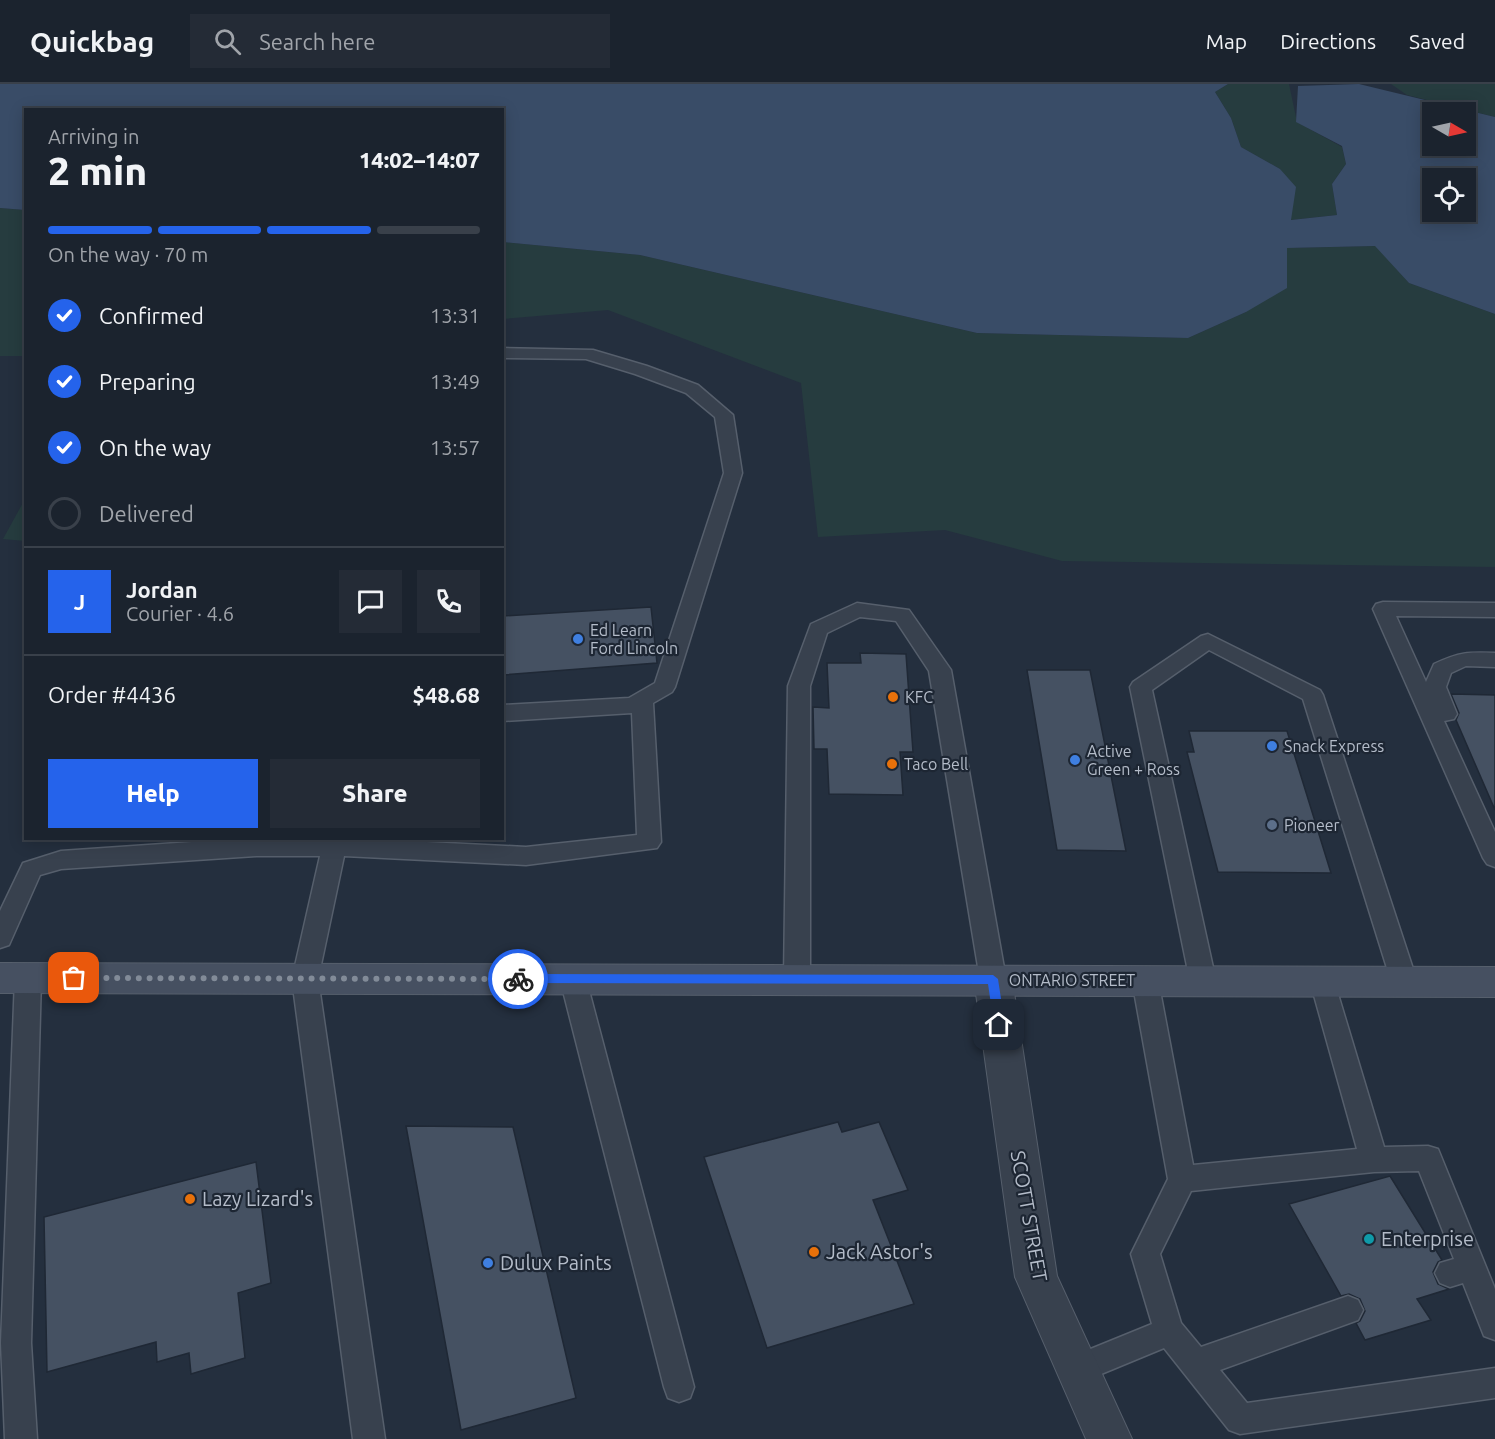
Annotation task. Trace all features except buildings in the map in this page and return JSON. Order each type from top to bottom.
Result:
[{"type":"main road","name":"ONTARIO STREET","points":[[14,978],[1495,982]]},
{"type":"street","name":"SCOTT STREET","points":[[993,979],[1036,1277],[1109,1439]]},
{"type":"lane","points":[[504,353],[587,354],[641,370],[692,390],[724,415],[733,473],[664,687],[633,705],[504,713]]},
{"type":"lane","points":[[1495,610],[1383,609],[1495,858]]},
{"type":"lane","points":[[797,979],[799,686],[818,629],[857,610],[902,615],[940,670],[993,979]]},
{"type":"lane","points":[[1203,981],[1141,687],[1208,641],[1312,695],[1404,981]]},
{"type":"lane","points":[[1482,829],[1489,819],[1435,687],[1442,669],[1463,659],[1495,660]]},
{"type":"lane","points":[[0,938],[31,869],[61,860],[335,843],[526,856],[649,842],[642,699]]},
{"type":"lane","points":[[335,843],[305,979],[369,1439]]},
{"type":"lane","points":[[14,978],[16,1343],[21,1439]]},
{"type":"lane","points":[[573,979],[679,1387]]},
{"type":"lane","points":[[1145,980],[1182,1179],[1144,1254],[1169,1331],[1240,1419],[1495,1383]]},
{"type":"lane","points":[[1323,981],[1374,1160]]},
{"type":"lane","points":[[1182,1179],[1374,1160],[1428,1158],[1461,1271],[1495,1326]]},
{"type":"lane","points":[[1195,1364],[1348,1310]]},
{"type":"lane","points":[[1077,1369],[1169,1331]]},
{"type":"green space","points":[[1228,84],[1289,84],[1297,122],[1342,147],[1346,164],[1332,184],[1337,215],[1291,220],[1280,169],[1241,147],[1231,118],[1215,92]]},
{"type":"green space","points":[[1391,84],[1495,84],[1495,117],[1476,112],[1476,102],[1435,102],[1407,95]]},
{"type":"green space","points":[[0,208],[24,210],[24,356],[0,356]]},
{"type":"green space","points":[[504,242],[640,255],[977,333],[1188,338],[1246,312],[1286,248],[1376,246],[1409,283],[1495,314],[1495,567],[1062,561],[945,530],[818,537],[801,383],[608,310],[504,319]]},
{"type":"green space","points":[[24,501],[24,541],[3,539]]},
{"type":"water","points":[[0,84],[1228,84],[1215,92],[1231,118],[1241,147],[1280,169],[1296,187],[1291,220],[1337,215],[1332,184],[1346,164],[1342,146],[1296,122],[1298,86],[1359,84],[1433,102],[1422,102],[1422,156],[1476,156],[1476,112],[1495,117],[1495,314],[1409,283],[1375,246],[1287,248],[1287,288],[1246,312],[1188,338],[977,333],[640,255],[504,242],[504,108],[24,108],[24,210],[0,208]]},
{"type":"way so far","points":[[74,978],[518,979]]},
{"type":"place","name":"Ed Learn Ford Lincoln","points":[[578,639]]},
{"type":"place","name":"KFC","points":[[893,697]]},
{"type":"place","name":"Snack Express","points":[[1272,746]]},
{"type":"place","name":"Active Green + Ross","points":[[1075,760]]},
{"type":"place","name":"Taco Bell","points":[[892,764]]},
{"type":"place","name":"Pioneer","points":[[1272,825]]},
{"type":"place","name":"Lazy Lizard's","points":[[190,1199]]},
{"type":"place","name":"Enterprise","points":[[1369,1239]]},
{"type":"place","name":"Jack Astor's","points":[[814,1252]]},
{"type":"place","name":"Dulux Paints","points":[[488,1263]]},
{"type":"route","points":[[518,979],[993,979],[999,1025]]}]
